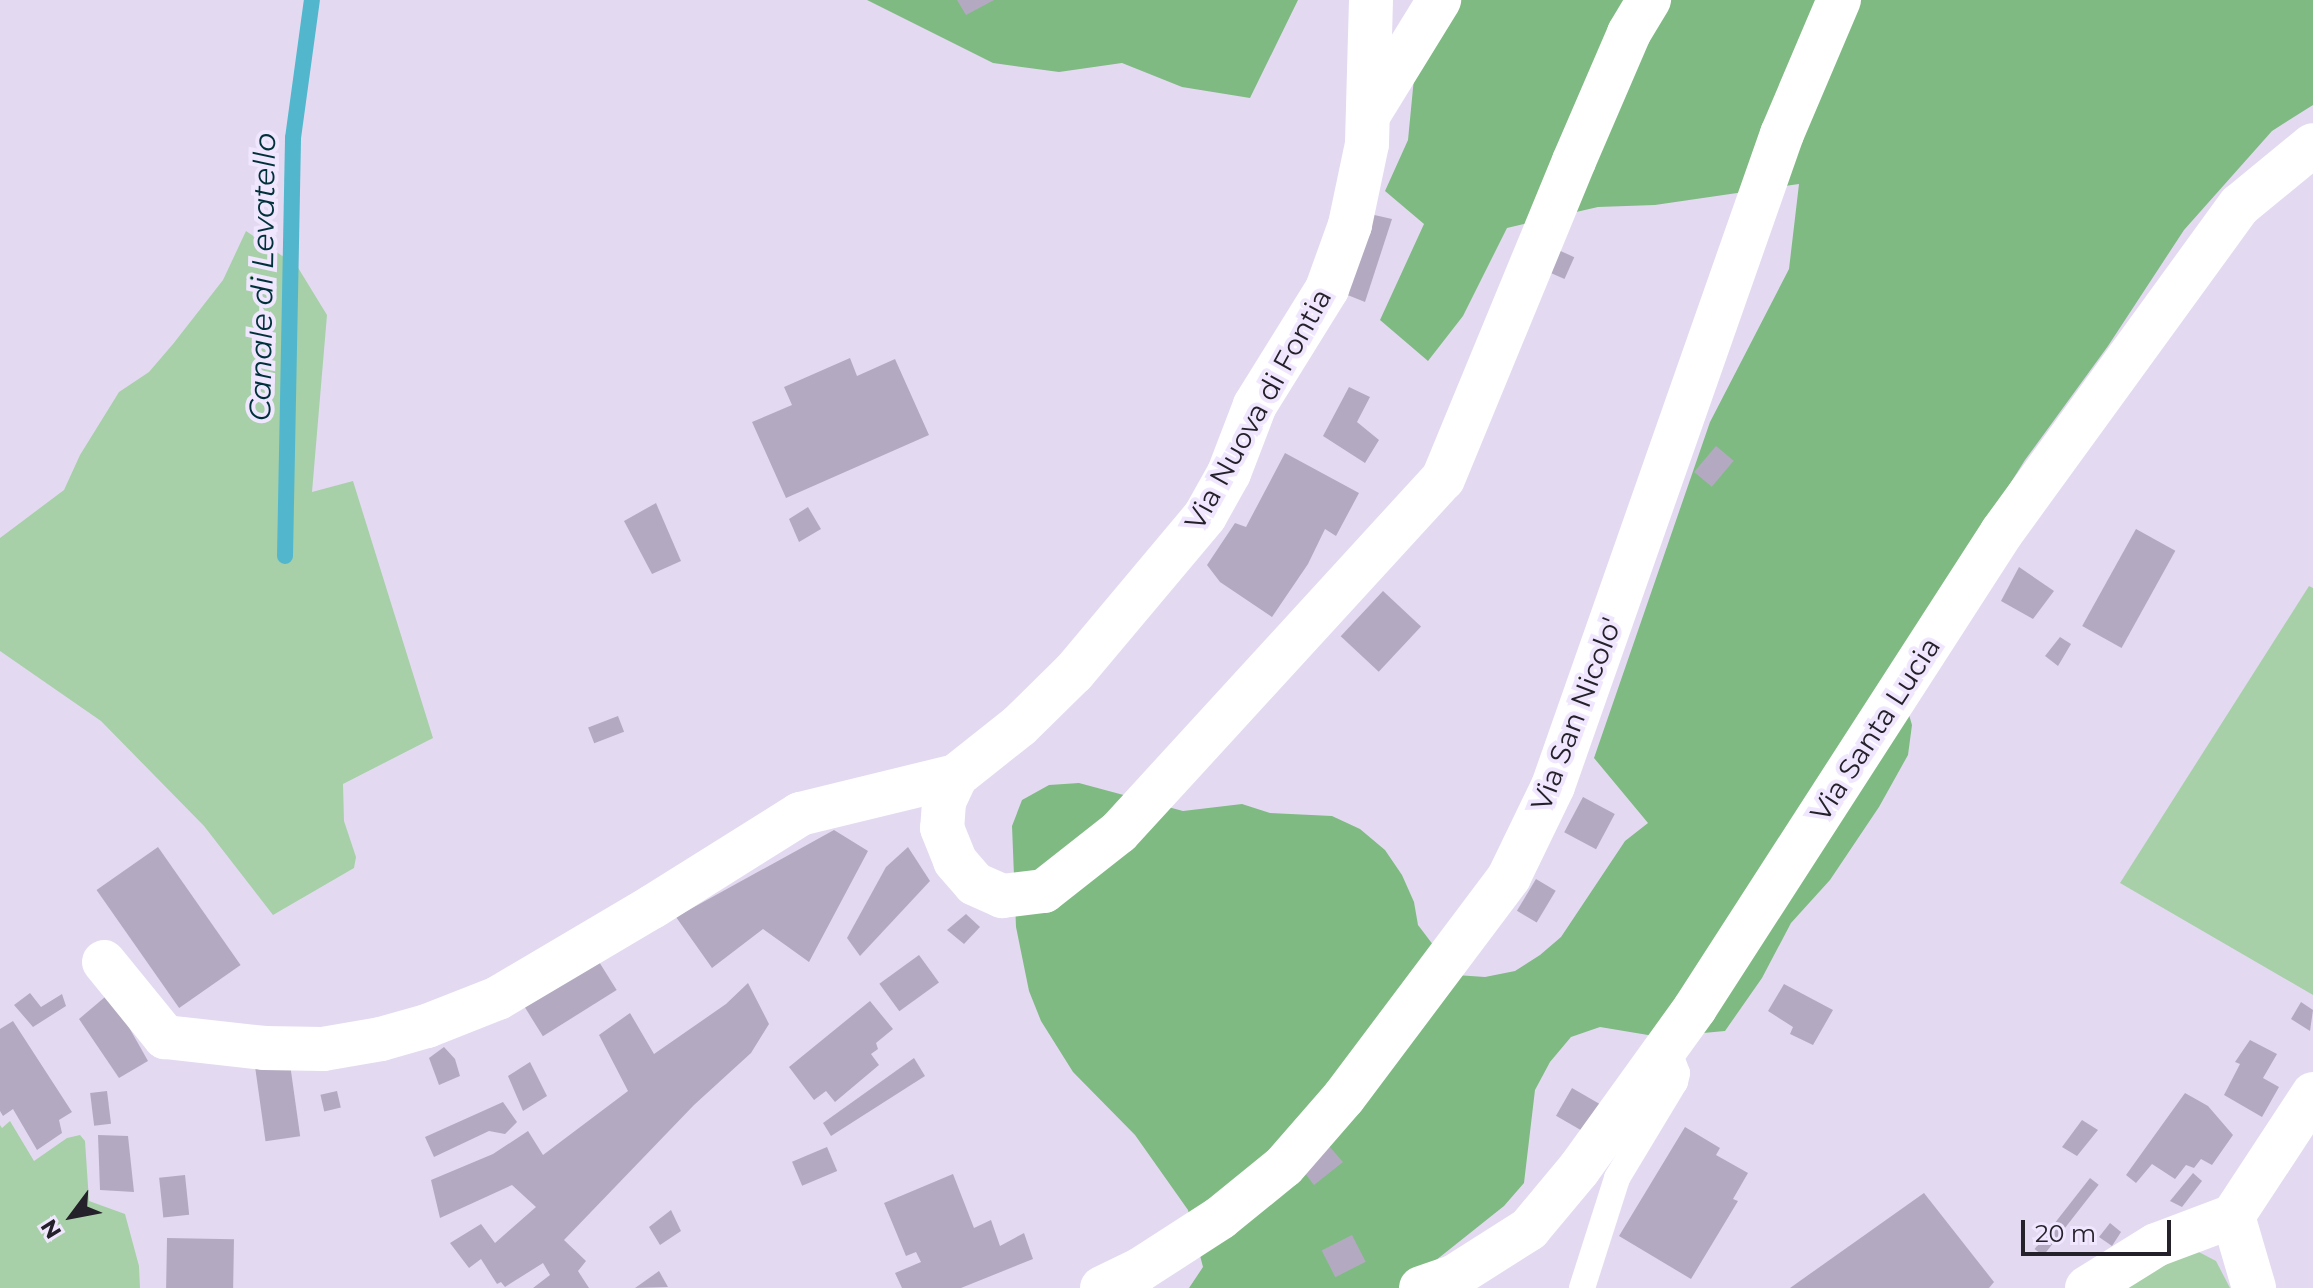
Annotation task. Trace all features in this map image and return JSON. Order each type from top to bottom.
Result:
[{"type":"street","name":"Via Nuova di Fontia","points":[[956,776],[1019,726],[1074,672],[1205,516],[1229,473],[1255,405],[1327,289],[1350,225],[1369,114],[1371,0]]},
{"type":"street","points":[[1369,114],[1439,0]]},
{"type":"street","points":[[956,776],[944,802],[942,828],[955,861],[975,884],[1002,896],[1044,891],[1119,832],[1404,526],[1443,479],[1629,33],[1649,0]]},
{"type":"street","name":"Via San Nicolo'","points":[[1102,1288],[1141,1269],[1220,1218],[1284,1166],[1344,1097],[1509,877],[1553,786],[1782,134],[1839,0]]},
{"type":"street","name":"Via Santa Lucia","points":[[1421,1288],[1455,1276],[1529,1229],[1579,1169],[1667,1047],[2002,532],[2240,205],[2313,145]]},
{"type":"street","points":[[104,962],[165,1037],[264,1048],[323,1049],[381,1039],[427,1026],[498,998],[652,907],[800,814],[956,776]]},
{"type":"street","points":[[2087,1288],[2156,1245],[2233,1216],[2313,1094]]},
{"type":"street","points":[[2233,1216],[2254,1288]]},
{"type":"lane","points":[[1582,1288],[1617,1178],[1675,1082],[1677,1073],[1667,1047]]},
{"type":"green space","points":[[867,0],[1298,0],[1250,98],[1182,87],[1122,63],[1059,72],[993,63]]},
{"type":"green space","points":[[1461,0],[2313,0],[2313,105],[2272,131],[2184,230],[2108,346],[2025,460],[1895,667],[1912,725],[1908,755],[1879,807],[1830,880],[1791,923],[1762,978],[1725,1031],[1660,1037],[1600,1027],[1571,1037],[1550,1062],[1535,1090],[1524,1183],[1504,1206],[1401,1288],[1189,1288],[1203,1267],[1188,1210],[1135,1135],[1073,1072],[1041,1021],[1029,991],[1016,927],[1012,826],[1022,800],[1049,785],[1079,783],[1183,811],[1242,804],[1270,813],[1332,816],[1360,829],[1385,850],[1402,875],[1414,902],[1418,925],[1456,975],[1485,977],[1515,971],[1540,955],[1561,937],[1625,841],[1648,823],[1594,758],[1710,422],[1789,269],[1799,184],[1655,205],[1598,207],[1507,228],[1463,316],[1428,361],[1380,320],[1424,224],[1385,191],[1408,140],[1416,57]]},
{"type":"green space","points":[[246,231],[297,266],[327,315],[312,492],[353,481],[433,738],[343,784],[344,821],[356,857],[354,868],[273,915],[204,826],[101,721],[0,651],[0,538],[64,490],[80,455],[119,392],[149,372],[173,344],[223,280]]},
{"type":"green space","points":[[2309,586],[2313,588],[2313,995],[2120,883]]},
{"type":"green space","points":[[10,1121],[34,1161],[67,1138],[80,1135],[85,1141],[89,1201],[125,1214],[139,1266],[140,1288],[0,1288],[0,1125],[2,1128]]},
{"type":"green space","points":[[2195,1250],[2216,1261],[2230,1288],[2117,1288]]},
{"type":"building","points":[[957,0],[994,0],[966,15]]},
{"type":"building","points":[[1370,214],[1392,219],[1365,302],[1340,292]]},
{"type":"building","points":[[1556,249],[1574,257],[1565,279],[1546,271]]},
{"type":"building","points":[[850,358],[857,376],[895,359],[929,435],[786,498],[752,422],[792,405],[784,387]]},
{"type":"building","points":[[1349,387],[1370,397],[1357,422],[1379,440],[1365,463],[1323,436]]},
{"type":"building","points":[[1716,446],[1734,461],[1712,487],[1694,472]]},
{"type":"building","points":[[1285,453],[1359,493],[1336,536],[1325,529],[1308,564],[1272,617],[1220,582],[1207,565],[1235,523],[1246,527]]},
{"type":"building","points":[[656,503],[681,561],[652,574],[624,521]]},
{"type":"building","points":[[808,507],[821,529],[799,542],[789,519]]},
{"type":"building","points":[[2136,529],[2175,551],[2122,648],[2082,626]]},
{"type":"building","points":[[2019,567],[2054,591],[2033,619],[2001,601]]},
{"type":"building","points":[[1383,591],[1421,626],[1379,672],[1341,636]]},
{"type":"building","points":[[2060,637],[2071,644],[2058,666],[2045,656]]},
{"type":"building","points":[[618,716],[624,732],[594,743],[588,727]]},
{"type":"building","points":[[1583,797],[1615,814],[1596,849],[1564,832]]},
{"type":"building","points":[[834,830],[868,851],[809,962],[763,929],[712,968],[676,917]]},
{"type":"building","points":[[158,847],[241,965],[179,1008],[97,890]]},
{"type":"building","points":[[908,847],[930,881],[860,956],[847,938],[886,867]]},
{"type":"building","points":[[1536,879],[1556,891],[1537,923],[1517,911]]},
{"type":"building","points":[[966,914],[980,927],[964,944],[947,930]]},
{"type":"building","points":[[919,955],[939,983],[899,1011],[879,984]]},
{"type":"building","points":[[596,957],[617,990],[543,1036],[522,1003]]},
{"type":"building","points":[[748,983],[769,1024],[751,1053],[694,1105],[564,1240],[586,1261],[578,1271],[589,1288],[533,1288],[550,1275],[543,1263],[505,1287],[501,1282],[497,1284],[481,1259],[469,1268],[450,1243],[481,1224],[495,1243],[536,1207],[512,1185],[440,1218],[431,1180],[493,1154],[528,1131],[543,1155],[628,1091],[599,1035],[630,1013],[654,1054],[726,1004]]},
{"type":"building","points":[[1784,984],[1833,1010],[1813,1045],[1790,1034],[1793,1027],[1768,1011]]},
{"type":"building","points":[[30,993],[41,1007],[62,994],[66,1006],[33,1027],[14,1005]]},
{"type":"building","points":[[105,997],[126,1022],[148,1061],[119,1078],[79,1019]]},
{"type":"building","points":[[870,1001],[893,1029],[876,1043],[878,1049],[871,1054],[879,1065],[835,1102],[826,1091],[814,1100],[789,1067]]},
{"type":"building","points":[[2301,1002],[2313,1010],[2310,1031],[2291,1019]]},
{"type":"building","points":[[13,1021],[72,1112],[59,1120],[62,1133],[37,1150],[13,1109],[3,1116],[0,1111],[0,1029]]},
{"type":"building","points":[[2250,1040],[2277,1054],[2263,1078],[2279,1087],[2262,1117],[2224,1095],[2240,1064],[2235,1062]]},
{"type":"building","points":[[444,1047],[455,1059],[460,1076],[439,1085],[429,1058]]},
{"type":"building","points":[[914,1058],[925,1076],[831,1136],[823,1123]]},
{"type":"building","points":[[530,1062],[547,1096],[523,1111],[508,1076]]},
{"type":"building","points":[[290,1064],[300,1136],[266,1141],[255,1069]]},
{"type":"building","points":[[1572,1088],[1601,1105],[1585,1133],[1556,1116]]},
{"type":"building","points":[[107,1091],[111,1124],[94,1126],[90,1093]]},
{"type":"building","points":[[337,1091],[341,1108],[324,1111],[320,1095]]},
{"type":"building","points":[[2185,1093],[2208,1106],[2233,1135],[2212,1165],[2201,1159],[2194,1168],[2186,1165],[2175,1179],[2152,1164],[2136,1183],[2126,1175]]},
{"type":"building","points":[[503,1102],[517,1122],[505,1134],[489,1131],[434,1157],[425,1137]]},
{"type":"building","points":[[2082,1120],[2098,1130],[2077,1156],[2062,1147]]},
{"type":"building","points":[[1685,1127],[1720,1148],[1716,1155],[1748,1173],[1733,1199],[1738,1201],[1691,1279],[1619,1236]]},
{"type":"building","points":[[98,1135],[128,1136],[134,1192],[100,1190]]},
{"type":"building","points":[[1328,1145],[1343,1162],[1314,1185],[1304,1172]]},
{"type":"building","points":[[827,1147],[837,1171],[802,1186],[792,1162]]},
{"type":"building","points":[[2193,1173],[2202,1181],[2182,1207],[2170,1201]]},
{"type":"building","points":[[953,1174],[974,1228],[991,1220],[1000,1246],[1024,1233],[1033,1259],[961,1288],[902,1288],[895,1273],[921,1262],[916,1252],[906,1256],[884,1203]]},
{"type":"building","points":[[185,1175],[189,1215],[163,1217],[159,1178]]},
{"type":"building","points":[[2090,1178],[2099,1185],[2043,1256],[2035,1249]]},
{"type":"building","points":[[1924,1193],[1994,1282],[1989,1288],[1790,1288]]},
{"type":"building","points":[[671,1210],[681,1231],[660,1245],[649,1227]]},
{"type":"building","points":[[2110,1223],[2121,1232],[2112,1246],[2099,1237]]},
{"type":"building","points":[[1352,1235],[1366,1262],[1335,1277],[1322,1250]]},
{"type":"building","points":[[167,1238],[234,1239],[233,1288],[166,1288]]},
{"type":"building","points":[[659,1271],[668,1287],[635,1288]]},
{"type":"waterway","name":"Canale di Levatello","points":[[285,556],[293,138],[312,0]]}]
